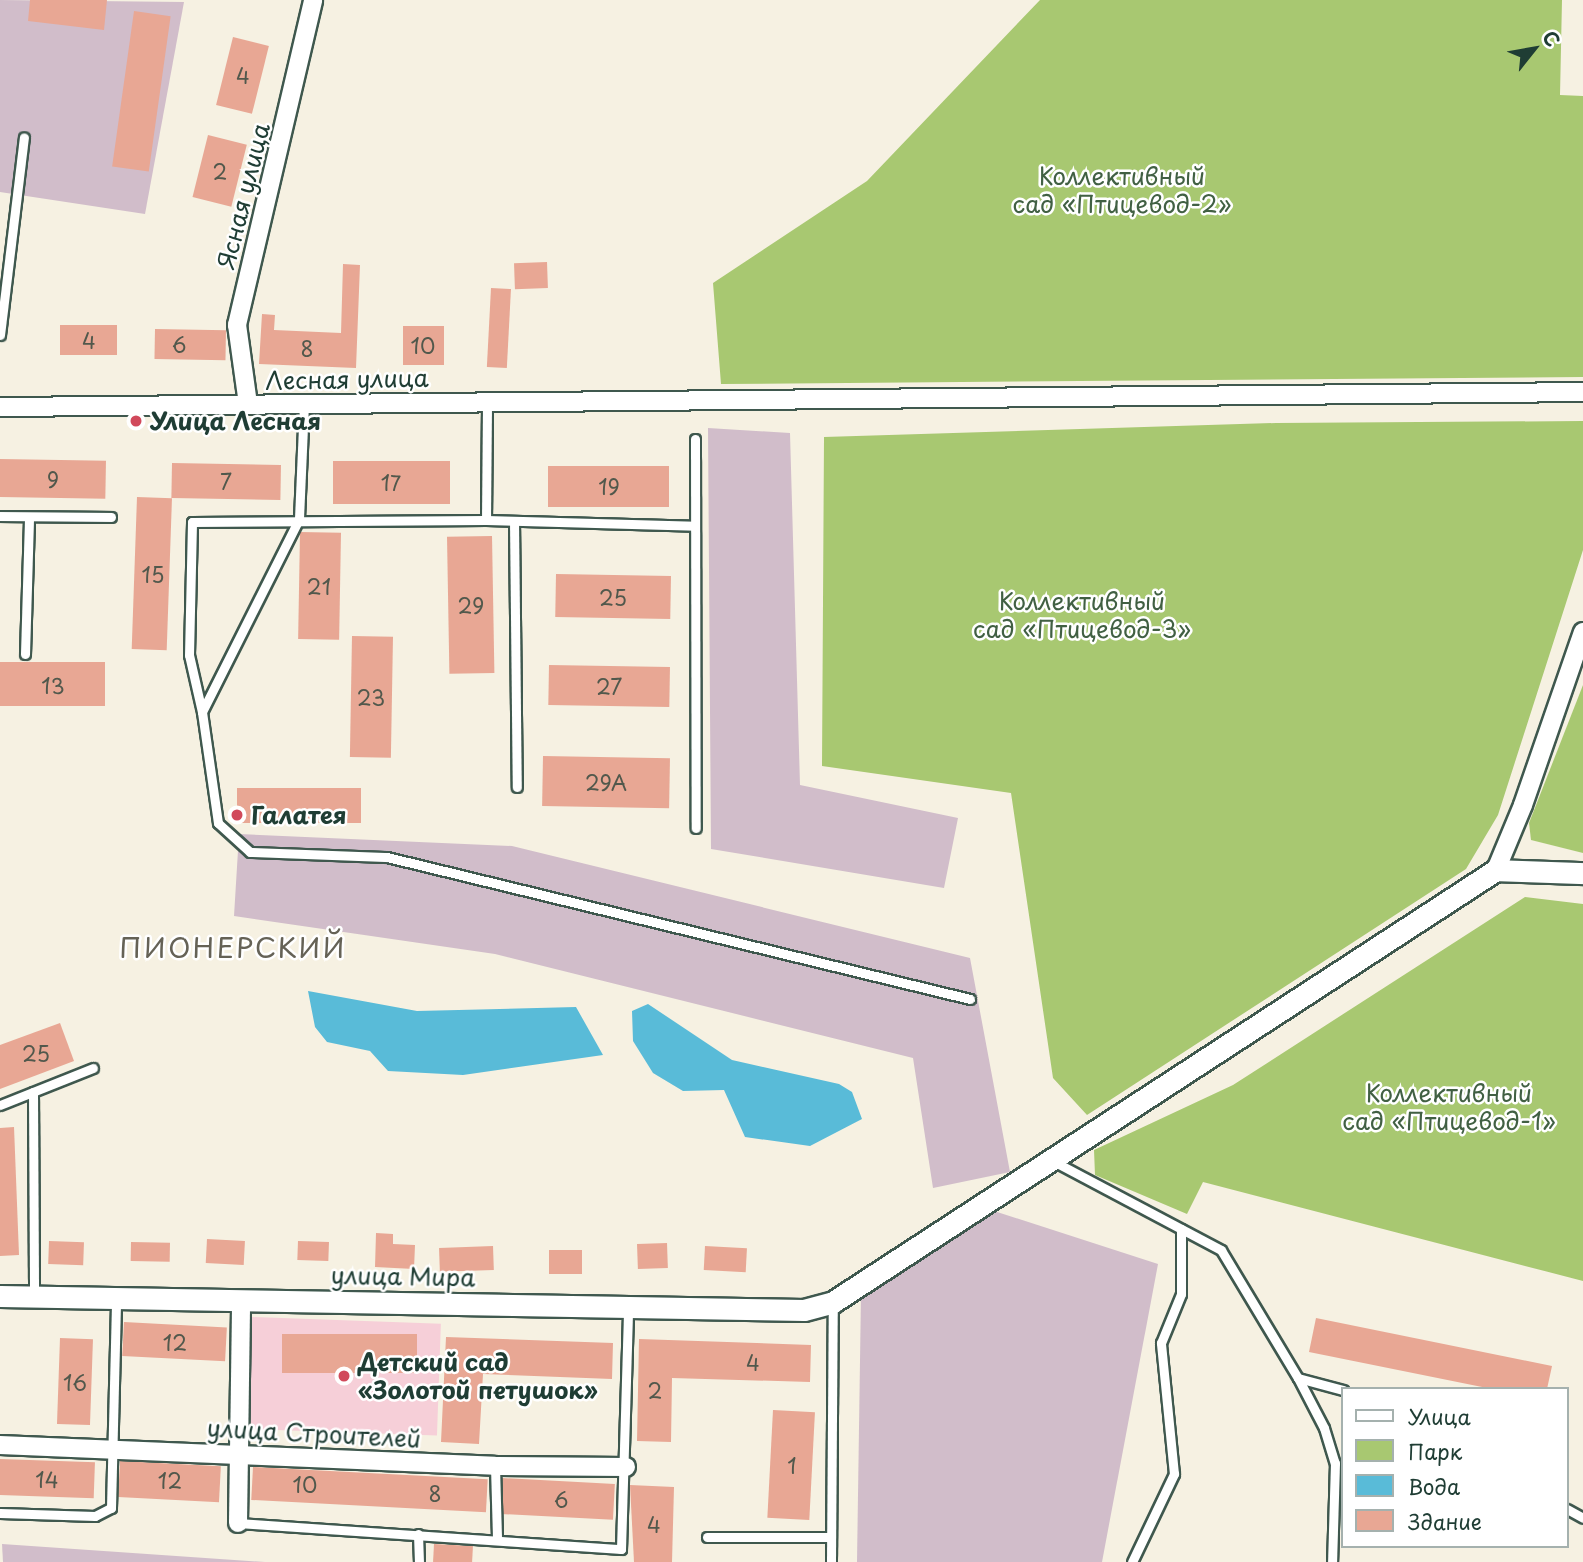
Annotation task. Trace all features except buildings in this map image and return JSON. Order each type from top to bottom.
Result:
[{"type":"street","name":"Ясная улица","points":[[248,404],[237,325],[313,0]]},
{"type":"street","name":"Лесная улица","points":[[0,407],[1583,392]]},
{"type":"street","points":[[1583,632],[1523,806],[1496,870],[1583,873]]},
{"type":"street","name":"улица Мира","points":[[0,1296],[804,1310],[833,1302],[1496,870]]},
{"type":"street","points":[[238,1523],[241,1300]]},
{"type":"street","name":"улица Строителей","points":[[0,1445],[495,1466],[626,1467]]},
{"type":"lane","points":[[0,335],[23,136]]},
{"type":"lane","points":[[486,520],[487,402]]},
{"type":"lane","points":[[202,712],[299,519],[304,404]]},
{"type":"lane","points":[[695,439],[696,828]]},
{"type":"lane","points":[[0,516],[111,517]]},
{"type":"lane","points":[[25,654],[29,517]]},
{"type":"lane","points":[[695,526],[514,520],[299,519],[192,522],[189,655],[202,712],[218,823],[250,852],[387,857],[970,999]]},
{"type":"lane","points":[[514,520],[517,787]]},
{"type":"lane","points":[[0,1105],[93,1068]]},
{"type":"lane","points":[[33,1092],[34,1296]]},
{"type":"lane","points":[[1053,1161],[1221,1250],[1298,1378],[1324,1428],[1335,1463],[1332,1562]]},
{"type":"lane","points":[[1132,1562],[1174,1474],[1161,1343],[1181,1294],[1181,1229]]},
{"type":"lane","points":[[0,1513],[95,1516],[111,1508],[116,1298]]},
{"type":"lane","points":[[831,1562],[833,1302]]},
{"type":"lane","points":[[238,1523],[621,1549],[626,1467],[628,1307]]},
{"type":"lane","points":[[1298,1378],[1342,1390]]},
{"type":"lane","points":[[495,1466],[497,1539]]},
{"type":"lane","points":[[418,1534],[419,1562]]},
{"type":"lane","points":[[707,1537],[831,1537]]},
{"type":"shaded area","points":[[0,0],[184,2],[145,214],[0,192]]},
{"type":"shaded area","points":[[708,428],[790,433],[800,785],[958,818],[944,888],[711,849]]},
{"type":"shaded area","points":[[239,834],[512,846],[970,958],[1010,1172],[933,1188],[913,1058],[495,954],[234,916]]},
{"type":"shaded area","points":[[994,1211],[1158,1264],[1102,1562],[857,1562],[861,1294]]},
{"type":"shaded area","name":"Детский сад «Золотой петушок»","points":[[251,1317],[441,1324],[437,1436],[247,1429]]},
{"type":"shaded area","points":[[2,1544],[265,1562],[3,1562]]},
{"type":"green space","name":"Коллективный сад «Птицевод-2»","points":[[1040,0],[1562,0],[1560,95],[1583,96],[1583,377],[721,384],[713,283],[867,181]]},
{"type":"green space","name":"Коллективный сад «Птицевод-3»","points":[[1583,421],[1583,550],[1498,815],[1466,869],[1087,1115],[1053,1078],[1011,793],[822,766],[824,437],[1276,423]]},
{"type":"green space","points":[[1583,685],[1583,853],[1531,840],[1529,823]]},
{"type":"green space","name":"Коллективный сад «Птицевод-1»","points":[[1525,897],[1583,904],[1583,1281],[1203,1182],[1187,1214],[1095,1175],[1094,1150],[1233,1085]]},
{"type":"water","points":[[308,991],[417,1011],[576,1007],[603,1055],[463,1075],[388,1071],[370,1051],[327,1042],[315,1027]]},
{"type":"water","points":[[648,1004],[732,1060],[839,1084],[852,1092],[862,1119],[810,1146],[745,1137],[724,1090],[683,1091],[653,1073],[633,1041],[632,1011]]},
{"type":"place","name":"Улица Лесная","points":[[136,421]]},
{"type":"place","name":"Галатея","points":[[237,815]]},
{"type":"place","name":"Детский сад «Золотой петушок»","points":[[344,1376]]},
{"type":"district","name":"ПИОНЕРСКИЙ","points":[[233,947]]}]
